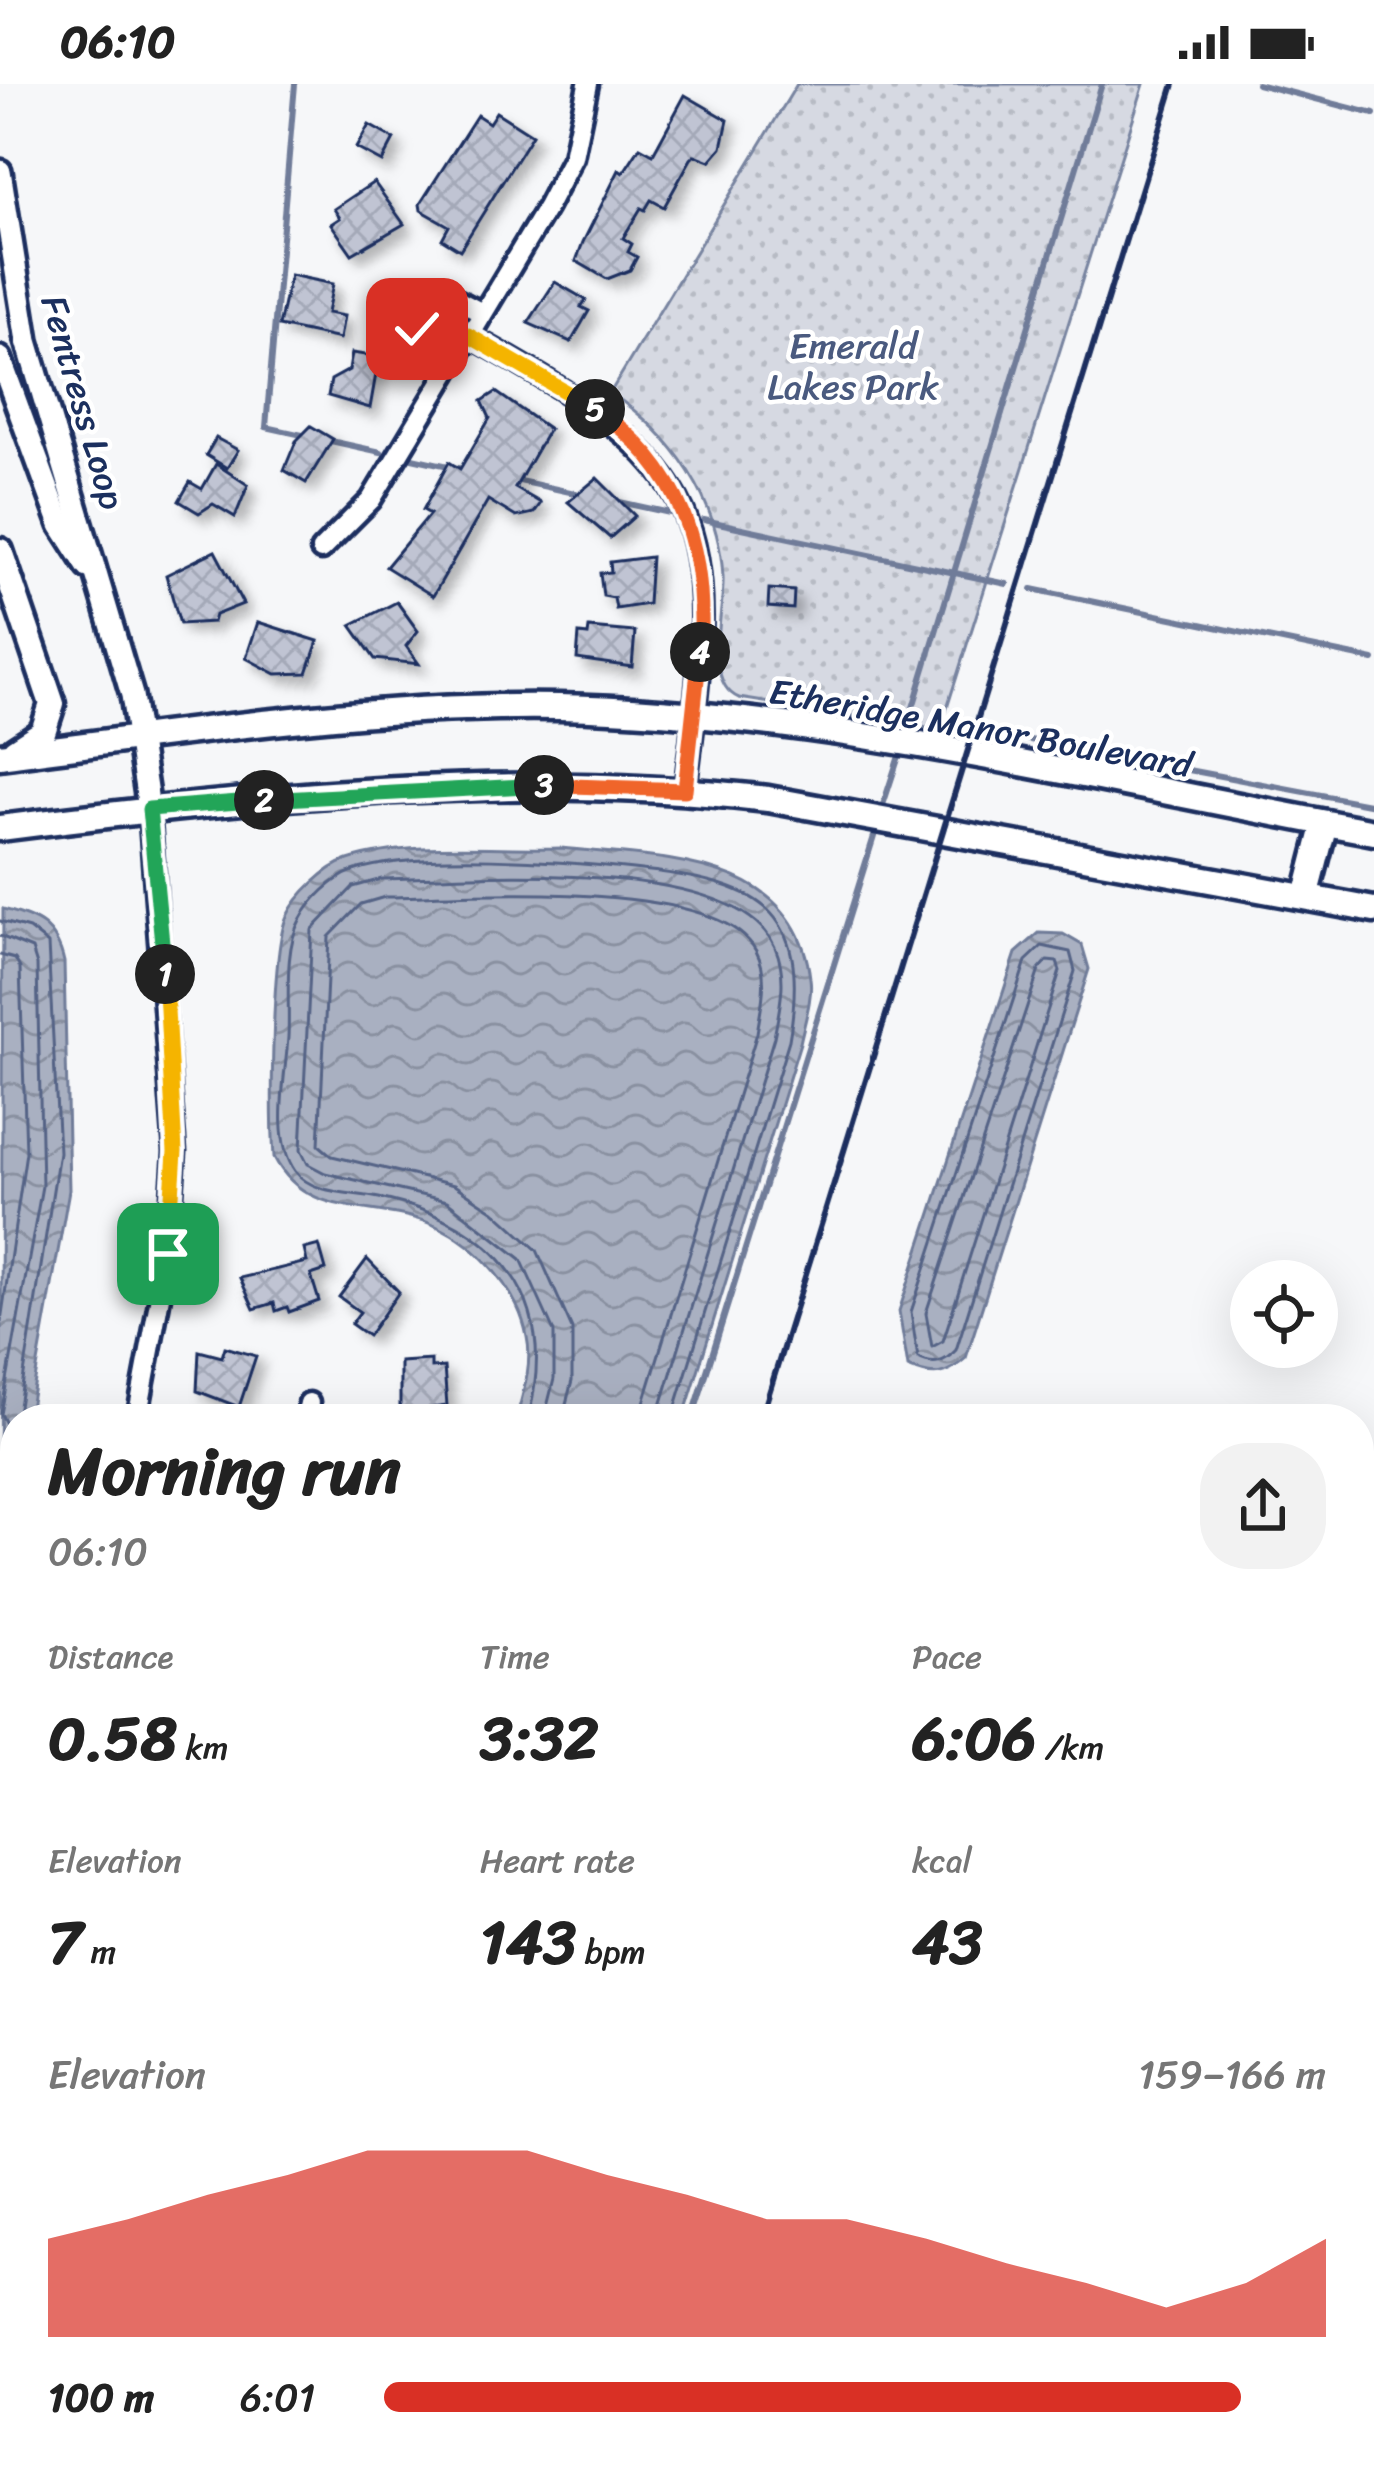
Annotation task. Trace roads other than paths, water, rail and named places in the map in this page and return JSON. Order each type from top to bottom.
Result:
[{"type":"main road","points":[[0,551],[52,704],[43,732],[3,755]]},
{"type":"main road","name":"Etheridge Manor Boulevard","points":[[3,755],[345,714],[478,707],[695,717],[968,754],[1374,832]]},
{"type":"main road","points":[[0,828],[149,809],[558,784],[685,790],[768,800],[1374,910]]},
{"type":"main road","points":[[1306,897],[1325,824]]},
{"type":"street","points":[[321,550],[371,500],[574,157],[587,84]]},
{"type":"street","name":"Fentress Loop","points":[[0,171],[27,341],[52,439],[84,524],[95,579],[142,737],[175,1152],[168,1254],[140,1404]]},
{"type":"street","points":[[482,313],[438,290],[412,295],[408,318],[417,329],[463,344],[602,414],[650,456],[681,500],[701,576],[695,717],[685,790]]},
{"type":"street","name":"Fentress Loop","points":[[0,358],[61,525],[95,579]]},
{"type":"water","points":[[426,848],[561,848],[638,855],[716,870],[750,885],[779,906],[799,937],[810,978],[800,1043],[688,1404],[520,1404],[529,1358],[523,1320],[506,1287],[481,1257],[436,1226],[345,1206],[305,1191],[288,1178],[274,1157],[275,996],[287,916],[305,891],[339,864],[373,854]]},
{"type":"water","points":[[3,909],[44,925],[64,962],[69,1190],[31,1404],[1,1404]]},
{"type":"water","points":[[1039,933],[1063,934],[1082,945],[1089,969],[966,1358],[946,1372],[925,1373],[908,1367],[899,1311],[1016,953]]},
{"type":"waterway","points":[[295,84],[266,427],[307,436]]},
{"type":"waterway","points":[[905,734],[1102,84]]},
{"type":"waterway","points":[[1257,84],[1374,114]]},
{"type":"waterway","points":[[326,440],[381,452]]},
{"type":"waterway","points":[[412,458],[467,470]]},
{"type":"waterway","points":[[515,480],[584,495]]},
{"type":"waterway","points":[[615,501],[670,513]]},
{"type":"waterway","points":[[704,520],[1007,584]]},
{"type":"waterway","points":[[1032,589],[1374,660]]},
{"type":"waterway","points":[[1003,735],[1374,805]]},
{"type":"waterway","points":[[882,808],[899,756]]},
{"type":"waterway","points":[[697,1404],[876,830]]},
{"type":"railway","points":[[766,1404],[1174,84]]},
{"type":"park label","name":"Emerald Lakes Park","points":[[853,366]]}]
